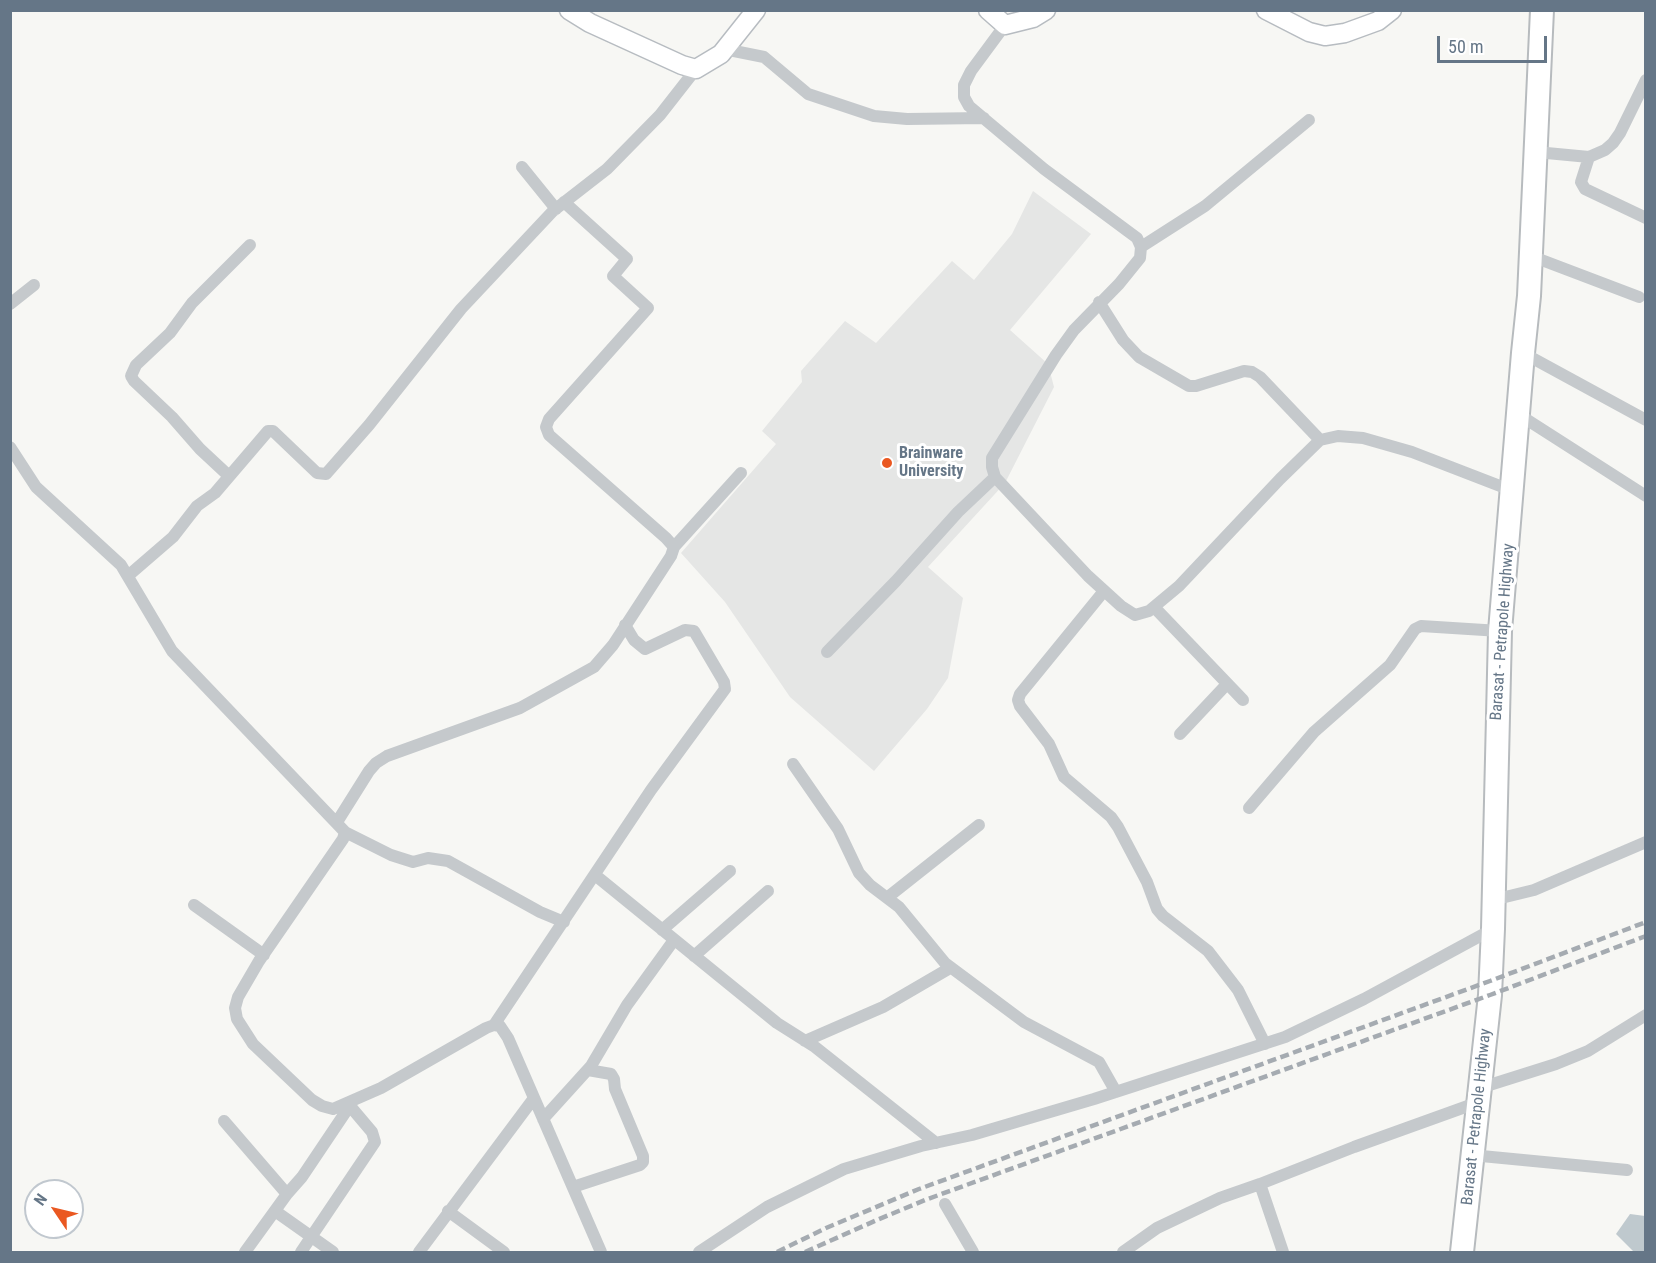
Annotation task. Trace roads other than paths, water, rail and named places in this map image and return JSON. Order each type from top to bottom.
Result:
[{"type":"highway","name":"Barasat - Petrapole Highway","points":[[1462,1252],[1490,995],[1500,631],[1529,296],[1542,10]]},
{"type":"street","points":[[569,10],[590,23],[682,65],[696,69]]},
{"type":"street","points":[[129,575],[173,537],[197,506],[215,493],[268,431],[273,431],[317,473],[326,474],[369,425],[453,317],[560,206],[607,169],[660,115],[696,69],[724,50],[756,10]]},
{"type":"street","points":[[988,10],[1005,25]]},
{"type":"street","points":[[1046,10],[1033,18],[1005,25],[971,71],[964,85],[964,97],[969,106],[1044,169],[1137,238],[1141,247],[1140,258],[1119,284],[1074,330],[1056,355],[992,458],[995,477],[1088,576],[1121,606],[1135,615],[1149,611],[1179,586],[1320,440],[1338,436],[1363,438],[1412,452],[1513,491]]},
{"type":"street","points":[[1266,10],[1309,32],[1325,36],[1345,33],[1378,21],[1392,10]]},
{"type":"street","points":[[724,50],[764,57],[808,94],[874,116],[907,119],[984,118]]},
{"type":"street","points":[[1536,152],[1589,157],[1605,150],[1613,143],[1646,80]]},
{"type":"street","points":[[1141,247],[1205,206],[1309,120]]},
{"type":"street","points":[[1589,157],[1581,182],[1585,189],[1646,218]]},
{"type":"street","points":[[522,166],[560,206],[627,259],[613,276],[648,308],[549,418],[546,427],[549,435],[611,488],[674,548]]},
{"type":"street","points":[[229,476],[200,449],[131,376],[136,365],[170,333],[192,303],[250,245]]},
{"type":"street","points":[[1531,256],[1639,297]]},
{"type":"street","points":[[10,304],[34,285]]},
{"type":"street","points":[[1099,302],[1123,340],[1139,357],[1189,386],[1196,386],[1244,371],[1252,372],[1260,377],[1320,440]]},
{"type":"street","points":[[1523,353],[1646,420]]},
{"type":"street","points":[[1518,414],[1646,496]]},
{"type":"street","points":[[10,447],[36,487],[115,559],[129,575],[172,651],[341,827],[391,855],[413,862],[428,858],[448,861],[540,912],[564,922]]},
{"type":"street","points":[[625,625],[634,640],[645,649],[685,630],[694,631],[724,682],[725,689],[651,790],[494,1025],[351,1103],[333,1109],[312,1100],[253,1044],[237,1019],[235,1008],[238,997],[264,955],[343,839],[341,827],[369,771],[387,756],[503,715],[538,699],[594,666],[613,645],[625,625],[671,556],[674,548],[741,473]]},
{"type":"street","points":[[827,652],[896,581],[958,512],[995,477]]},
{"type":"street","points":[[1104,591],[1020,694],[1018,700],[1020,706],[1049,744],[1064,777],[1111,817],[1118,827],[1147,882],[1157,909],[1208,951],[1238,990],[1265,1044]]},
{"type":"street","points":[[1154,608],[1243,700]]},
{"type":"street","points":[[1250,808],[1314,732],[1390,665],[1415,629],[1421,626],[1500,631]]},
{"type":"street","points":[[1180,735],[1227,684]]},
{"type":"street","points":[[793,764],[838,829],[859,873],[870,885],[898,907],[950,968],[1024,1022],[1099,1062],[1116,1092]]},
{"type":"street","points":[[888,897],[979,825]]},
{"type":"street","points":[[1493,900],[1534,890],[1646,842]]},
{"type":"street","points":[[662,930],[730,870]]},
{"type":"street","points":[[595,875],[777,1023],[805,1041],[936,1143]]},
{"type":"street","points":[[694,956],[768,891]]},
{"type":"street","points":[[194,905],[264,955]]},
{"type":"street","points":[[699,1252],[767,1207],[844,1169],[972,1135],[1116,1092],[1285,1037],[1364,999],[1493,929]]},
{"type":"street","points":[[543,1119],[588,1070],[627,1005],[674,940]]},
{"type":"street","points":[[805,1041],[883,1007],[950,968]]},
{"type":"street","points":[[1122,1252],[1167,1223],[1220,1198],[1354,1147],[1588,1051],[1646,1015]]},
{"type":"street","points":[[494,1025],[500,1026],[508,1038],[601,1252]]},
{"type":"street","points":[[573,1187],[640,1165],[643,1162],[643,1156],[616,1092],[613,1076],[588,1070]]},
{"type":"street","points":[[419,1252],[534,1098]]},
{"type":"street","points":[[245,1252],[302,1177],[351,1103]]},
{"type":"street","points":[[301,1252],[375,1142],[372,1132],[351,1103]]},
{"type":"street","points":[[224,1121],[287,1194]]},
{"type":"street","points":[[1472,1155],[1627,1170]]},
{"type":"street","points":[[1260,1184],[1283,1252]]},
{"type":"street","points":[[945,1204],[973,1252]]},
{"type":"street","points":[[276,1211],[333,1252]]},
{"type":"street","points":[[448,1211],[504,1252]]},
{"type":"railway","points":[[777,1252],[826,1228],[919,1189],[1646,922]]},
{"type":"railway","points":[[805,1252],[925,1200],[1646,936]]},
{"type":"place","name":"Brainware University","points":[[887,463]]}]
